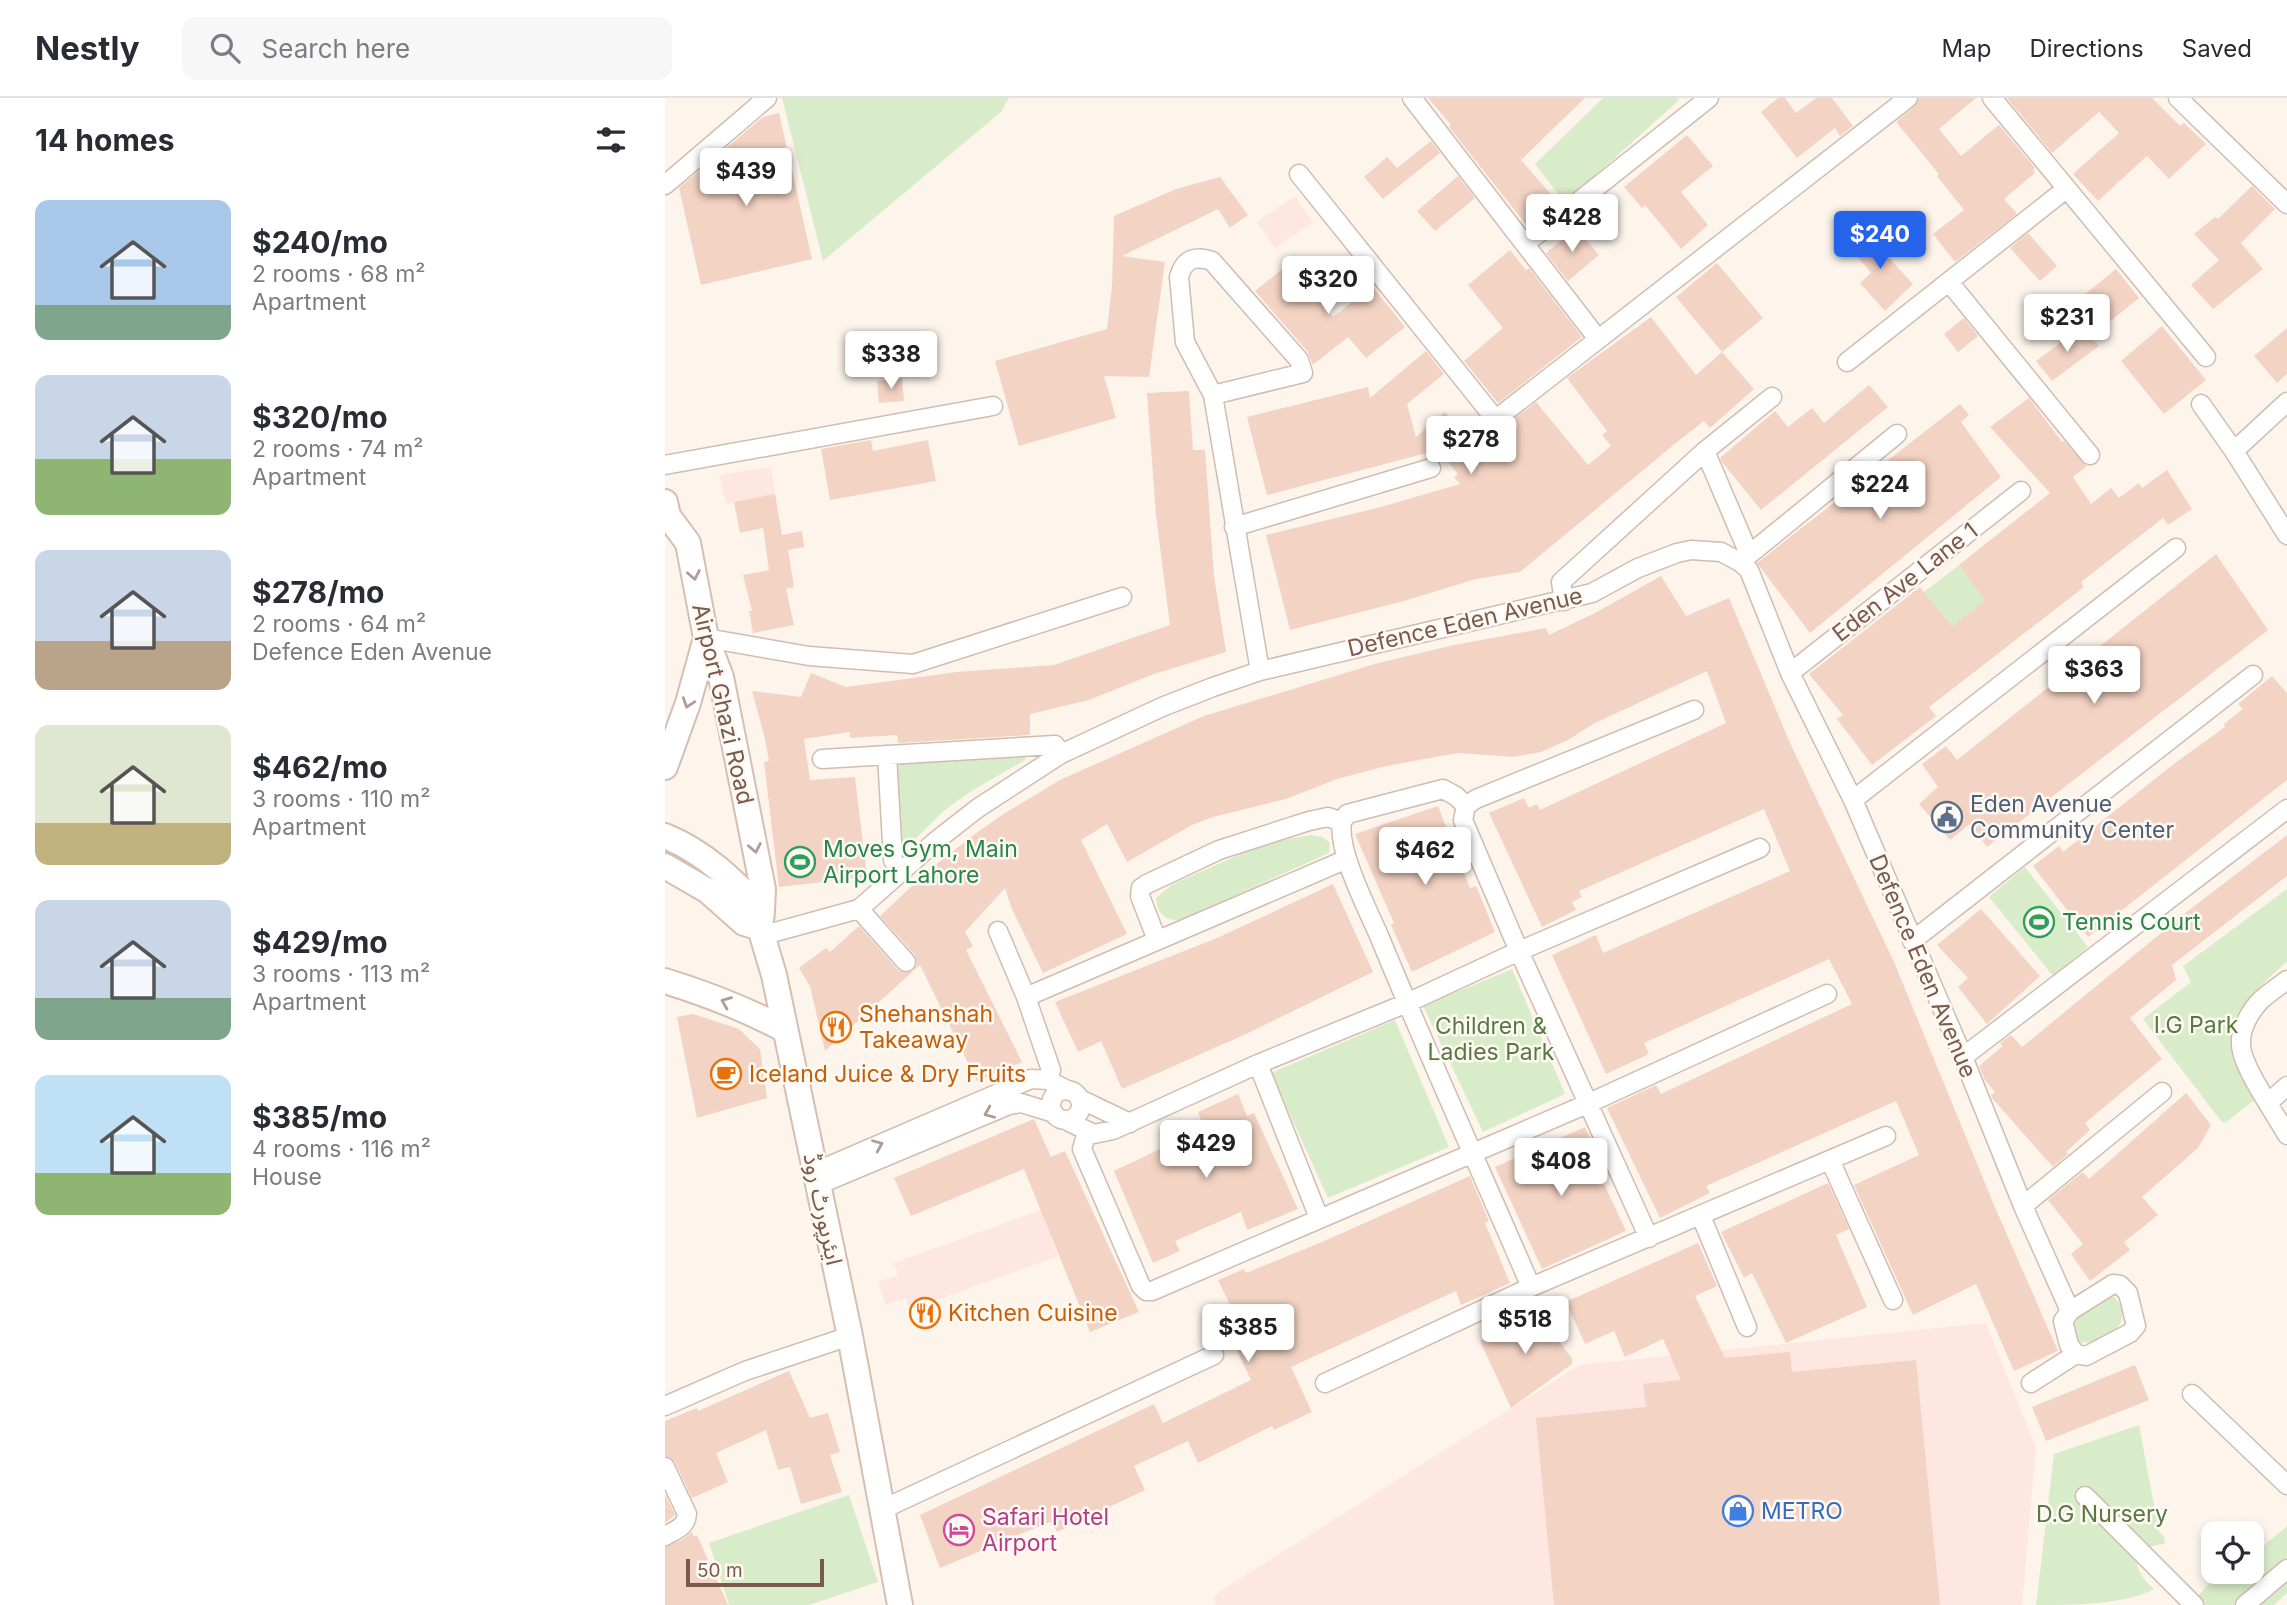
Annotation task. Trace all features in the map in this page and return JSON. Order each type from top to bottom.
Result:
[{"type":"main road","name":"Airport Ghazi Road","points":[[666,516],[688,543],[706,638],[720,677],[763,889],[762,925]]},
{"type":"main road","points":[[665,767],[688,703],[706,638]]},
{"type":"main road","points":[[665,836],[711,862],[735,882],[762,925]]},
{"type":"main road","points":[[665,866],[708,891],[744,923],[762,925]]},
{"type":"main road","name":"ایئرپورٹ روڈ","points":[[762,925],[850,1336],[900,1605]]},
{"type":"main road","points":[[665,981],[751,1012],[785,1030]]},
{"type":"street","points":[[665,185],[768,98]]},
{"type":"street","points":[[1412,98],[1598,339]]},
{"type":"street","points":[[1464,444],[1908,98]]},
{"type":"street","points":[[1992,98],[2206,357]]},
{"type":"street","points":[[2178,98],[2287,204]]},
{"type":"street","points":[[1525,244],[1699,101]]},
{"type":"street","points":[[1299,174],[1496,421]]},
{"type":"street","points":[[1847,362],[2066,189]]},
{"type":"street","points":[[1213,395],[1303,373],[1299,360],[1212,261],[1197,257],[1182,267],[1179,277],[1185,342],[1213,395],[1260,671]]},
{"type":"street","points":[[1949,282],[2090,455]]},
{"type":"street","points":[[1564,601],[1561,582],[1705,451],[1772,397]]},
{"type":"street","points":[[2234,450],[2287,402]]},
{"type":"street","points":[[2201,404],[2234,450],[2287,535]]},
{"type":"street","points":[[665,465],[993,406]]},
{"type":"street","points":[[1705,451],[1745,558],[1897,434]]},
{"type":"street","points":[[1234,527],[1431,468]]},
{"type":"street","name":"Eden Ave Lane 1","points":[[1790,673],[2021,491]]},
{"type":"street","points":[[1853,800],[2176,548]]},
{"type":"street","name":"Defence Eden Avenue","points":[[762,925],[859,909],[978,808],[1061,754],[1162,707],[1260,671],[1592,593],[1638,568],[1677,553],[1691,550],[1721,552],[1745,558],[1790,673],[1853,800],[1963,1057],[2023,1206],[2070,1311],[2063,1321],[2069,1345],[2076,1354]]},
{"type":"street","points":[[706,638],[809,656],[913,664],[1122,597]]},
{"type":"street","points":[[1912,941],[2253,675]]},
{"type":"street","points":[[1649,1238],[1518,951],[1463,820],[1466,806],[1476,799],[1693,710]]},
{"type":"street","points":[[822,759],[1055,745],[1061,754]]},
{"type":"street","points":[[887,755],[893,860],[901,872]]},
{"type":"street","points":[[1466,806],[1443,789],[1347,814],[1340,832],[1347,859],[1407,1003],[1531,1287]]},
{"type":"street","points":[[1963,1057],[2287,809]]},
{"type":"street","points":[[1157,940],[1140,896],[1141,888],[1147,884],[1219,850],[1296,825],[1328,817],[1342,822]]},
{"type":"street","points":[[816,1178],[1009,1105],[1032,1105],[1060,1116],[1087,1132],[1100,1133],[1129,1123],[1258,1065],[1407,1003],[1518,951],[1760,848]]},
{"type":"street","points":[[1025,997],[1347,859]]},
{"type":"street","points":[[859,909],[906,962]]},
{"type":"street","points":[[998,931],[1051,1070],[1048,1080]]},
{"type":"street","points":[[2287,980],[2261,1000],[2252,1011],[2243,1028],[2241,1044],[2245,1063],[2287,1135]]},
{"type":"street","points":[[1087,1132],[1082,1149],[1141,1286],[1146,1291],[1152,1291],[1587,1104],[1827,994]]},
{"type":"street","points":[[1258,1065],[1319,1218]]},
{"type":"street","points":[[816,1178],[1031,1079],[1048,1080],[1129,1123]]},
{"type":"street","points":[[2269,1102],[2287,1086]]},
{"type":"street","points":[[1061,1091],[1075,1095],[1078,1114],[1075,1117],[1060,1116],[1051,1105],[1054,1097],[1061,1091]]},
{"type":"street","points":[[2023,1206],[2162,1092]]},
{"type":"street","points":[[1325,1383],[1531,1287],[1886,1136]]},
{"type":"street","points":[[1830,1160],[1893,1300]]},
{"type":"street","points":[[1700,1216],[1747,1327]]},
{"type":"street","points":[[2031,1382],[2076,1354],[2086,1356],[2130,1333],[2136,1326],[2128,1293],[2120,1284],[2113,1283],[2070,1311]]},
{"type":"street","points":[[665,1406],[745,1371],[850,1336]]},
{"type":"street","points":[[881,1510],[1214,1355]]},
{"type":"street","points":[[2192,1394],[2287,1485]]},
{"type":"street","points":[[665,1467],[687,1514],[680,1529],[665,1536]]},
{"type":"street","points":[[2085,1496],[2194,1605]]},
{"type":"street","points":[[2245,1605],[2287,1569]]},
{"type":"shaded area","points":[[1295,196],[1313,222],[1275,248],[1257,222]]},
{"type":"shaded area","points":[[771,467],[775,494],[726,504],[719,475]]},
{"type":"shaded area","points":[[1041,1210],[1058,1256],[910,1310],[905,1298],[886,1305],[878,1282],[898,1275],[894,1263]]},
{"type":"shaded area","points":[[1986,1323],[2036,1447],[2022,1605],[1216,1605],[1214,1595],[1580,1365]]},
{"type":"green space","points":[[782,98],[1009,98],[1001,112],[823,261]]},
{"type":"green space","points":[[1603,98],[1679,100],[1565,203],[1535,164]]},
{"type":"green space","points":[[1959,565],[1985,601],[1952,627],[1924,592]]},
{"type":"green space","points":[[1026,755],[1025,760],[939,815],[912,842],[902,848],[899,843],[894,763]]},
{"type":"green space","points":[[1311,835],[1323,837],[1330,843],[1329,853],[1180,920],[1166,917],[1158,908],[1156,898],[1173,884],[1268,842]]},
{"type":"green space","name":"Tennis Court","points":[[2025,867],[2088,947],[2053,976],[1989,897]]},
{"type":"green space","name":"I.G Park","points":[[2287,889],[2287,962],[2248,1000],[2233,1025],[2237,1052],[2257,1098],[2225,1123],[2143,1019],[2191,982],[2183,966]]},
{"type":"green space","name":"Children & Ladies Park","points":[[1512,969],[1565,1094],[1483,1132],[1423,1006]]},
{"type":"green space","points":[[1395,1020],[1449,1147],[1328,1198],[1271,1073]]},
{"type":"green space","points":[[2113,1296],[2120,1305],[2121,1323],[2108,1336],[2079,1342],[2074,1325],[2082,1311],[2097,1301]]},
{"type":"green space","name":"D.G Nursery","points":[[2139,1425],[2159,1532],[2164,1536],[2165,1544],[2145,1549],[2137,1560],[2141,1574],[2154,1589],[2113,1601],[2036,1605],[2054,1454]]},
{"type":"green space","points":[[849,1495],[878,1582],[809,1605],[729,1605],[709,1543]]},
{"type":"green space","points":[[2287,1526],[2287,1593],[2274,1605],[2194,1605],[2203,1589],[2210,1584],[2264,1584],[2264,1545]]},
{"type":"building","points":[[1428,98],[1585,98],[1521,160],[1558,202],[1528,227]]},
{"type":"building","points":[[1778,98],[1785,98],[1796,113],[1816,98],[1832,98],[1853,126],[1840,136],[1835,128],[1797,158],[1761,112]]},
{"type":"building","points":[[1919,98],[1976,98],[1939,129],[1961,156],[1999,125],[2035,168],[2035,173],[2004,199],[2017,214],[1955,262],[1933,234],[1964,210],[1937,176],[1939,174],[1896,122],[1915,106]]},
{"type":"building","points":[[2007,98],[2152,98],[2180,126],[2184,123],[2206,144],[2169,179],[2147,156],[2098,201],[2073,174],[2119,133],[2099,112],[2052,153]]},
{"type":"building","points":[[779,113],[812,259],[701,285],[679,188],[763,117]]},
{"type":"building","points":[[1687,135],[1713,166],[1681,192],[1708,225],[1681,249],[1645,205],[1642,208],[1624,187]]},
{"type":"building","points":[[1431,141],[1440,153],[1383,199],[1364,177],[1387,157],[1397,168]]},
{"type":"building","points":[[1458,176],[1475,198],[1435,231],[1417,211]]},
{"type":"building","points":[[1220,177],[1248,215],[1230,228],[1218,209],[1122,256],[1165,262],[1149,377],[1104,376],[1116,418],[1019,446],[995,361],[1107,329],[1112,287],[1114,216],[1176,189]]},
{"type":"building","points":[[2252,186],[2275,209],[2241,243],[2263,269],[2213,309],[2191,285],[2219,260],[2194,234],[2215,217],[2218,219]]},
{"type":"building","points":[[1576,228],[1599,255],[1568,281],[1546,253]]},
{"type":"building","points":[[1870,228],[1883,244],[1879,247],[1913,284],[1885,311],[1860,283],[1871,273],[1849,246]]},
{"type":"building","points":[[2028,233],[2057,266],[2040,281],[2010,248]]},
{"type":"building","points":[[1510,250],[1526,270],[1529,268],[1582,337],[1498,403],[1464,361],[1503,328],[1468,285]]},
{"type":"building","points":[[1291,262],[1333,317],[1372,286],[1405,327],[1366,358],[1348,337],[1313,365],[1308,352],[1255,291]]},
{"type":"building","points":[[1717,263],[1763,318],[1722,352],[1676,297]]},
{"type":"building","points":[[2116,269],[2139,298],[2091,337],[2068,308]]},
{"type":"building","points":[[1651,317],[1696,375],[1722,352],[1754,389],[1710,428],[1704,421],[1520,572],[1476,579],[1404,601],[1290,630],[1266,535],[1381,507],[1460,484],[1454,477],[1458,474],[1438,450],[1267,495],[1247,417],[1368,387],[1370,398],[1426,351],[1444,374],[1407,404],[1416,437],[1445,412],[1461,432],[1453,440],[1456,451],[1465,455],[1476,449],[1481,456],[1518,426],[1513,420],[1536,402],[1588,465],[1611,446],[1602,435],[1607,431],[1567,378]]},
{"type":"building","points":[[1964,318],[1978,336],[1958,352],[1944,334]]},
{"type":"building","points":[[2162,326],[2206,380],[2164,414],[2121,361]]},
{"type":"building","points":[[2082,327],[2099,346],[2052,381],[2036,361]]},
{"type":"building","points":[[2287,328],[2287,374],[2277,383],[2254,356]]},
{"type":"building","points":[[902,378],[904,401],[879,403],[877,381]]},
{"type":"building","points":[[1869,385],[1888,407],[1761,510],[1722,462],[1720,458],[1775,411],[1788,427],[1812,408],[1824,423]]},
{"type":"building","points":[[1189,391],[1193,450],[1205,450],[1214,576],[1226,652],[1154,674],[1089,700],[1030,714],[1030,735],[898,743],[897,735],[850,738],[850,732],[804,739],[810,780],[855,777],[867,877],[779,887],[764,762],[769,761],[752,691],[801,697],[811,673],[846,687],[957,672],[1054,665],[1170,625],[1156,515],[1147,393]]},
{"type":"building","points":[[2029,398],[2062,442],[2064,441],[2087,466],[2073,477],[2091,504],[2111,488],[2119,498],[2139,483],[2142,488],[2167,470],[2192,509],[2168,525],[2163,518],[2081,582],[2084,587],[1929,707],[1936,716],[1872,765],[1837,719],[1843,715],[1809,674],[1920,587],[1952,626],[1985,601],[1959,565],[2050,493],[1990,427]]},
{"type":"building","points":[[1960,404],[1969,415],[1961,422],[2001,477],[1810,633],[1757,563]]},
{"type":"building","points":[[871,440],[873,451],[928,440],[936,481],[830,500],[821,449]]},
{"type":"building","points":[[775,494],[782,535],[802,531],[804,547],[788,550],[794,587],[786,589],[794,625],[753,633],[749,611],[752,611],[743,575],[769,570],[763,528],[740,533],[734,502]]},
{"type":"building","points":[[2216,554],[2268,630],[1987,847],[1970,824],[1950,840],[1919,804],[1938,787],[1922,764],[1946,746],[1957,760]]},
{"type":"building","points":[[1661,576],[1686,616],[1729,598],[1791,745],[1894,962],[1994,1205],[2058,1351],[2014,1371],[1976,1284],[1913,1315],[1854,1185],[1919,1155],[1896,1101],[1706,1186],[1710,1193],[1660,1218],[1607,1108],[1656,1085],[1661,1094],[1852,1004],[1829,959],[1644,1043],[1649,1054],[1606,1074],[1552,955],[1596,935],[1603,953],[1790,871],[1764,809],[1579,891],[1582,897],[1572,902],[1576,910],[1542,927],[1489,813],[1524,798],[1529,808],[1537,804],[1540,810],[1726,723],[1707,671],[1593,724],[1568,740],[1541,752],[1513,757],[1458,753],[1386,766],[1337,779],[1286,799],[1213,817],[1192,825],[1127,862],[1107,824],[1081,840],[1127,934],[1043,973],[1011,907],[1005,888],[965,932],[973,946],[966,950],[1022,1062],[977,1081],[920,965],[825,1051],[810,986],[799,968],[826,948],[830,952],[859,926],[898,970],[903,973],[913,971],[917,965],[915,955],[880,916],[928,871],[975,834],[1060,780],[1204,716],[1378,663],[1454,645],[1546,628],[1549,635]]},
{"type":"building","points":[[2272,676],[2287,693],[2287,780],[2088,937],[2033,866],[2059,846],[2063,852],[2225,727],[2224,724],[2243,709],[2238,704]]},
{"type":"building","points":[[1438,806],[1470,888],[1476,886],[1495,932],[1412,972],[1355,834]]},
{"type":"building","points":[[2287,835],[2287,876],[2172,965],[2176,980],[2130,1018],[2162,1059],[2085,1123],[2090,1130],[2053,1167],[1992,1098],[1991,1095],[1995,1092],[1985,1080],[1979,1066],[2003,1046],[2000,1043],[2011,1035],[2022,1047],[2188,911]]},
{"type":"building","points":[[1333,884],[1373,972],[1246,1034],[1122,1089],[1101,1041],[1078,1052],[1055,1002],[1217,938]]},
{"type":"building","points":[[1981,909],[2040,976],[1987,1024],[1958,987],[1968,978],[1937,945]]},
{"type":"building","name":"Iceland Juice & Dry Fruits","points":[[693,1014],[739,1029],[760,1049],[767,1098],[697,1118],[677,1017]]},
{"type":"building","points":[[2186,1093],[2211,1125],[2198,1148],[2142,1197],[2158,1215],[2124,1242],[2130,1250],[2090,1281],[2071,1254],[2083,1244],[2048,1200],[2083,1172],[2089,1179]]},
{"type":"building","points":[[1238,1094],[1247,1116],[1254,1113],[1298,1209],[1247,1230],[1241,1212],[1175,1241],[1180,1251],[1153,1263],[1114,1171],[1204,1128],[1198,1112]]},
{"type":"building","points":[[1034,1119],[1051,1157],[1065,1151],[1139,1312],[1090,1332],[1024,1169],[911,1216],[894,1178]]},
{"type":"building","points":[[1585,1127],[1605,1170],[1599,1173],[1626,1231],[1542,1269],[1495,1167]]},
{"type":"building","points":[[1470,1176],[1489,1221],[1485,1223],[1510,1283],[1461,1305],[1456,1291],[1291,1367],[1312,1412],[1274,1430],[1272,1426],[1198,1463],[1188,1441],[1134,1466],[1145,1490],[1057,1532],[1052,1521],[940,1568],[920,1515],[1154,1404],[1163,1423],[1251,1380],[1236,1348],[1248,1342],[1218,1280],[1244,1269],[1246,1273],[1322,1242]]},
{"type":"building","points":[[1828,1183],[1849,1229],[1836,1235],[1867,1307],[1786,1343],[1752,1273],[1744,1278],[1721,1232]]},
{"type":"building","name":"METRO","points":[[1698,1243],[1717,1286],[1695,1296],[1725,1358],[1790,1352],[1792,1372],[1916,1360],[1940,1605],[1554,1605],[1536,1418],[1646,1407],[1643,1384],[1681,1380],[1663,1339],[1625,1357],[1614,1331],[1585,1344],[1566,1302]]},
{"type":"building","points":[[1532,1307],[1572,1358],[1572,1364],[1511,1408],[1480,1341]]},
{"type":"building","points":[[2135,1365],[2149,1400],[2046,1441],[2032,1407]]},
{"type":"building","points":[[789,1371],[810,1418],[828,1413],[840,1452],[830,1455],[842,1492],[801,1504],[790,1467],[778,1470],[766,1430],[716,1453],[728,1482],[692,1498],[675,1462],[665,1456],[665,1421],[697,1408],[698,1411]]},
{"type":"building","points":[[665,1494],[675,1515],[665,1523]]},
{"type":"building","points":[[692,1532],[694,1537],[697,1535],[728,1605],[665,1605],[665,1547],[682,1540]]},
{"type":"place","name":"Eden Avenue Community Center","points":[[1947,817]]},
{"type":"place","name":"Moves Gym, Main Airport Lahore","points":[[800,862]]},
{"type":"place","name":"Tennis Court","points":[[2039,922]]},
{"type":"place","name":"Shehanshah Takeaway","points":[[836,1027]]},
{"type":"place","name":"Iceland Juice & Dry Fruits","points":[[726,1074]]},
{"type":"place","name":"Kitchen Cuisine","points":[[925,1313]]},
{"type":"place","name":"METRO","points":[[1738,1511]]},
{"type":"place","name":"Safari Hotel Airport","points":[[959,1530]]}]
